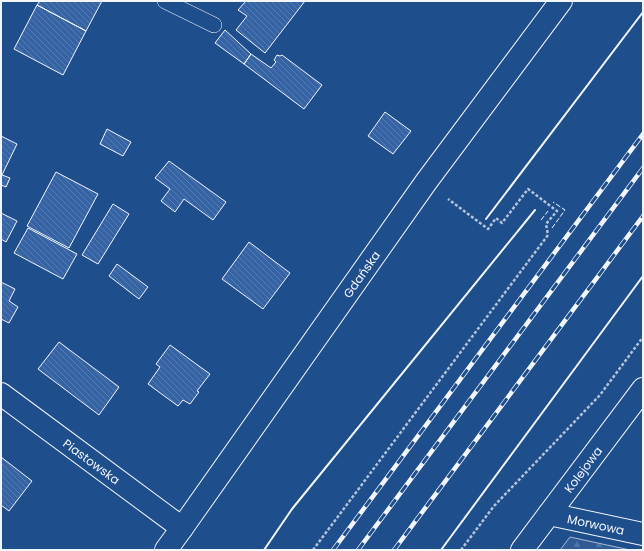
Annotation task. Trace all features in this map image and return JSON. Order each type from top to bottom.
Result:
[{"type":"street","name":"Gdańska","points":[[166,550],[426,182],[561,1]]},
{"type":"street","name":"Kolejowa","points":[[522,550],[643,389]]},
{"type":"street","name":"Piastowska","points":[[1,394],[182,528]]},
{"type":"street","name":"Morwowa","points":[[549,514],[643,534]]},
{"type":"lane","points":[[165,1],[214,25]]},
{"type":"path","points":[[313,550],[548,235],[546,224],[556,211],[528,189],[502,223],[496,218],[488,229],[426,182]]},
{"type":"path","points":[[461,550],[494,506],[600,395],[643,336]]},
{"type":"green space","points":[[570,537],[630,550],[560,550]]},
{"type":"building","points":[[40,1],[102,1],[86,31],[37,5]]},
{"type":"building","points":[[246,1],[305,1],[265,53],[236,30],[247,16],[238,10]]},
{"type":"building","points":[[37,5],[86,31],[63,75],[14,49]]},
{"type":"building","points":[[225,30],[251,54],[244,64],[215,43]]},
{"type":"building","points":[[251,54],[271,68],[276,62],[274,60],[277,55],[282,55],[322,85],[304,109],[244,64]]},
{"type":"building","points":[[385,112],[411,131],[393,154],[368,136]]},
{"type":"building","points":[[107,129],[131,142],[123,156],[100,144]]},
{"type":"building","points":[[1,136],[17,144],[2,175],[10,178],[6,187],[1,185]]},
{"type":"building","points":[[169,161],[226,202],[213,220],[184,199],[175,212],[161,201],[170,189],[155,178]]},
{"type":"building","points":[[56,172],[98,194],[69,248],[27,226]]},
{"type":"building","points":[[113,204],[129,214],[98,264],[82,255]]},
{"type":"building","points":[[1,213],[17,221],[6,242],[1,239]]},
{"type":"building","points":[[28,228],[77,254],[63,279],[14,253]]},
{"type":"building","points":[[249,242],[290,273],[263,309],[222,279]]},
{"type":"building","points":[[117,264],[148,287],[139,299],[109,276]]},
{"type":"building","points":[[1,282],[15,289],[9,301],[18,307],[9,323],[1,319]]},
{"type":"building","points":[[59,342],[119,387],[99,415],[38,369]]},
{"type":"building","points":[[170,345],[210,374],[197,391],[199,392],[190,404],[183,400],[178,406],[148,384],[160,367],[156,364]]},
{"type":"building","points":[[1,457],[32,481],[9,511],[1,505]]},
{"type":"railway","points":[[333,550],[643,134]]},
{"type":"railway","points":[[358,550],[643,168]]},
{"type":"railway","points":[[394,550],[643,216]]},
{"type":"fence","points":[[552,228],[565,210],[553,202]]},
{"type":"fence","points":[[541,220],[548,211]]},
{"type":"wall","points":[[486,219],[643,12]]},
{"type":"wall","points":[[264,550],[292,509],[535,210]]},
{"type":"wall","points":[[441,550],[643,276]]}]
